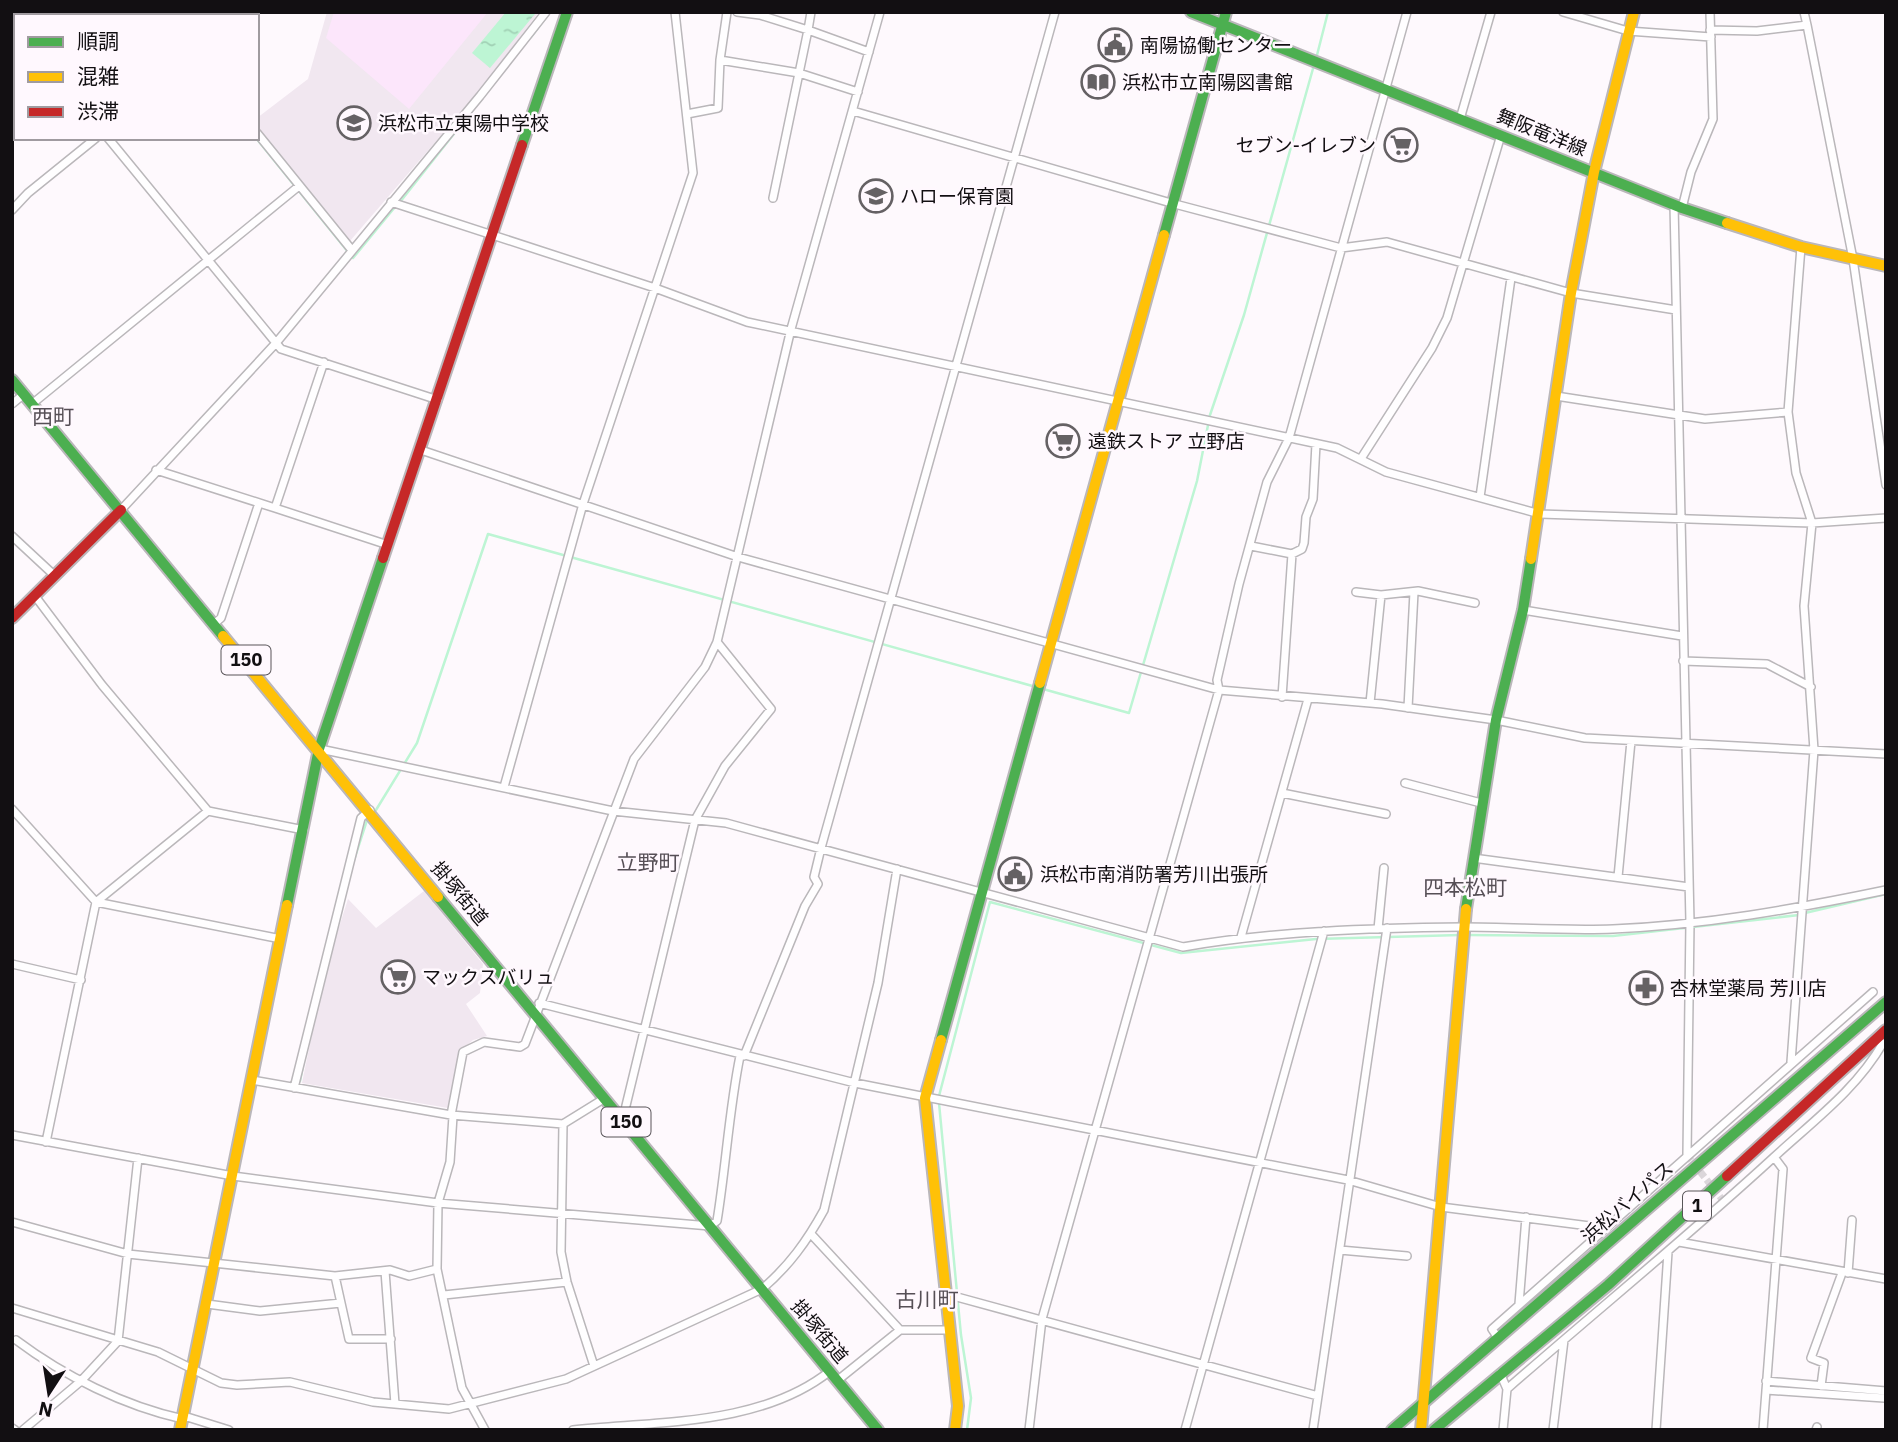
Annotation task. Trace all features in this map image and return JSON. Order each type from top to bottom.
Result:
[{"type":"main road","points":[[182,1422],[319,749],[567,12]]},
{"type":"main road","name":"舞阪竜洋線","points":[[1191,12],[1678,207],[1801,247],[1886,266]]},
{"type":"main road","points":[[955,1430],[958,1406],[925,1098],[1226,12]]},
{"type":"main road","points":[[1421,1430],[1464,928],[1481,803],[1496,720],[1523,610],[1540,514],[1571,293],[1594,172],[1634,12]]},
{"type":"main road","name":"掛塚街道","points":[[12,380],[371,812],[538,1008],[605,1097],[878,1430]]},
{"type":"main road","points":[[12,618],[121,510]]},
{"type":"main road","name":"浜松バイパス","points":[[1392,1430],[1886,1002]]},
{"type":"main road","name":"1","points":[[1434,1430],[1618,1276],[1886,1030]]},
{"type":"street","points":[[121,510],[276,343],[546,12]]},
{"type":"street","points":[[504,786],[583,504],[693,173],[675,12]]},
{"type":"street","points":[[687,114],[718,108],[720,60],[727,12]]},
{"type":"street","points":[[737,12],[760,15],[869,52]]},
{"type":"street","points":[[773,198],[811,12]]},
{"type":"street","points":[[485,1430],[468,1404],[462,1388],[437,1269],[438,1203],[450,1163],[452,1115],[463,1052],[484,1042],[520,1047],[525,1044],[634,759],[705,667],[717,642],[791,329],[880,12]]},
{"type":"street","points":[[12,1135],[233,1176],[438,1203],[710,1226],[717,1221],[732,1125],[731,1102],[742,1056],[805,906],[818,884],[814,877],[821,848],[1055,12]]},
{"type":"street","points":[[1030,1430],[1042,1319],[1097,1132],[1219,690],[1217,680],[1227,632],[1267,482],[1289,438],[1407,12]]},
{"type":"street","points":[[1460,119],[1491,12]]},
{"type":"street","points":[[1563,12],[1628,31],[1710,34],[1807,25]]},
{"type":"street","points":[[1687,1155],[1690,922],[1676,412],[1678,207],[1713,119],[1710,12]]},
{"type":"street","points":[[1804,12],[1853,259],[1886,485]]},
{"type":"street","points":[[720,60],[799,73],[858,92]]},
{"type":"street","points":[[853,111],[1171,203],[1341,248],[1387,242],[1571,293],[1676,310]]},
{"type":"street","points":[[1362,457],[1432,348],[1447,318],[1502,135]]},
{"type":"street","points":[[259,136],[351,249]]},
{"type":"street","points":[[12,210],[28,192],[93,140]]},
{"type":"street","points":[[110,140],[281,349],[438,400]]},
{"type":"street","points":[[32,404],[299,186]]},
{"type":"street","points":[[391,202],[655,288],[747,322],[791,329],[1316,444],[1362,457],[1387,472],[1540,514],[1680,521],[1812,523],[1886,518]]},
{"type":"street","points":[[1791,1062],[1814,750],[1804,606],[1812,523],[1796,473],[1788,412],[1801,247]]},
{"type":"street","points":[[1480,497],[1511,278]]},
{"type":"street","points":[[275,508],[324,362]]},
{"type":"street","points":[[12,404],[24,394]]},
{"type":"street","points":[[1556,396],[1676,412],[1705,419],[1788,412]]},
{"type":"street","points":[[1251,546],[1292,554],[1302,549],[1306,517],[1313,499],[1316,444]]},
{"type":"street","points":[[421,450],[738,557],[1219,690],[1370,703],[1496,720],[1585,738],[1886,754]]},
{"type":"street","points":[[156,470],[388,545]]},
{"type":"street","points":[[215,623],[221,618],[259,503]]},
{"type":"street","points":[[12,536],[55,576]]},
{"type":"street","points":[[1282,697],[1292,554]]},
{"type":"street","points":[[1356,592],[1381,595],[1414,592],[1475,603]]},
{"type":"street","points":[[1408,708],[1414,592]]},
{"type":"street","points":[[1370,703],[1381,595]]},
{"type":"street","points":[[35,596],[102,685],[208,811],[304,831]]},
{"type":"street","points":[[1523,610],[1682,636]]},
{"type":"street","points":[[623,1118],[695,820],[725,766],[771,709],[717,642]]},
{"type":"street","points":[[1683,661],[1767,664],[1811,687]]},
{"type":"street","points":[[1241,937],[1308,699]]},
{"type":"street","points":[[1618,877],[1631,741]]},
{"type":"street","points":[[319,749],[613,811],[726,823],[982,892],[1149,942],[1183,947],[1241,937],[1387,928],[1611,929],[1803,908],[1886,890]]},
{"type":"street","points":[[1405,783],[1481,803]]},
{"type":"street","points":[[1282,793],[1386,814]]},
{"type":"street","points":[[12,809],[96,902],[281,939]]},
{"type":"street","points":[[46,1142],[96,902],[208,811]]},
{"type":"street","points":[[294,1088],[361,818],[371,812]]},
{"type":"street","points":[[1473,858],[1689,887]]},
{"type":"street","points":[[1378,929],[1384,868]]},
{"type":"street","points":[[12,1308],[158,1352],[221,1382],[237,1385],[290,1382],[395,1404],[449,1409],[566,1379],[762,1289],[786,1268],[811,1234],[824,1210],[878,982],[897,869]]},
{"type":"street","points":[[1312,1430],[1387,928]]},
{"type":"street","points":[[1185,1430],[1324,931]]},
{"type":"street","points":[[12,964],[81,980]]},
{"type":"street","points":[[1498,1338],[1492,1329],[1519,1304],[1873,992]]},
{"type":"street","points":[[538,1008],[925,1098],[1348,1180],[1441,1207],[1605,1228]]},
{"type":"street","points":[[1507,1390],[1668,1252],[1837,1101],[1872,1063],[1883,1044]]},
{"type":"street","points":[[252,1080],[452,1115],[563,1124],[605,1097]]},
{"type":"street","points":[[563,1124],[559,1213],[567,1282],[594,1366]]},
{"type":"street","points":[[1763,1430],[1783,1169],[1774,1157]]},
{"type":"street","points":[[23,1430],[80,1381],[118,1341],[138,1158]]},
{"type":"street","points":[[1519,1304],[1526,1217]]},
{"type":"street","points":[[1821,1386],[1824,1363],[1811,1358],[1845,1273],[1852,1220]]},
{"type":"street","points":[[12,1222],[128,1254],[216,1261],[335,1276],[384,1271],[410,1276],[437,1269]]},
{"type":"street","points":[[811,1234],[900,1330]]},
{"type":"street","points":[[1679,1242],[1886,1279]]},
{"type":"street","points":[[1339,1250],[1407,1256]]},
{"type":"street","points":[[1656,1430],[1668,1252]]},
{"type":"street","points":[[384,1271],[395,1404]]},
{"type":"street","points":[[335,1276],[349,1339],[391,1339]]},
{"type":"street","points":[[443,1295],[567,1282]]},
{"type":"street","points":[[946,1294],[1318,1395]]},
{"type":"street","points":[[207,1304],[260,1311],[341,1303]]},
{"type":"street","points":[[573,1430],[756,1410],[790,1398],[834,1376],[900,1330],[950,1330]]},
{"type":"street","points":[[1553,1430],[1564,1339]]},
{"type":"street","points":[[16,1340],[80,1381],[182,1422],[229,1430]]},
{"type":"street","points":[[1500,1373],[1507,1390],[1503,1430]]},
{"type":"street","points":[[1766,1386],[1821,1386],[1852,1392]]},
{"type":"street","points":[[1766,1386],[1885,1395]]},
{"type":"shaded area","name":"浜松市立東陽中学校","points":[[327,12],[539,12],[482,88],[350,241],[259,129],[259,116],[308,79]]},
{"type":"shaded area","points":[[334,12],[488,12],[409,109],[326,38]]},
{"type":"shaded area","points":[[424,891],[483,964],[480,993],[466,1004],[487,1036],[473,1040],[459,1052],[448,1108],[302,1083],[325,971],[348,899],[376,928]]},
{"type":"water","points":[[506,12],[535,14],[490,68],[472,53]]},
{"type":"waterway","points":[[531,37],[550,12]]},
{"type":"waterway","points":[[1316,59],[1328,12]]},
{"type":"waterway","points":[[1043,689],[1129,713],[1197,481],[1210,415],[1244,315],[1314,65]]},
{"type":"waterway","points":[[400,202],[468,116]]},
{"type":"waterway","points":[[258,140],[353,258],[395,207]]},
{"type":"waterway","points":[[376,810],[417,743],[488,534],[1036,687]]},
{"type":"waterway","points":[[354,860],[368,817]]},
{"type":"waterway","points":[[1805,913],[1886,894]]},
{"type":"waterway","points":[[939,1096],[990,902],[1181,953],[1316,939],[1460,935]]},
{"type":"waterway","points":[[1467,935],[1613,936],[1799,915]]},
{"type":"waterway","points":[[300,1081],[304,1060]]},
{"type":"waterway","points":[[939,1103],[961,1335],[971,1398],[967,1430]]},
{"type":"tunnel","points":[[1687,1155],[1725,1203]]},
{"type":"traffic: fast","points":[[522,145],[567,12]]},
{"type":"traffic: fast","points":[[1191,12],[1682,208],[1727,223]]},
{"type":"traffic: fast","points":[[1164,235],[1226,12]]},
{"type":"traffic: fast","points":[[12,380],[223,636]]},
{"type":"traffic: fast","points":[[287,905],[319,749],[383,558]]},
{"type":"traffic: fast","points":[[1466,909],[1496,720],[1523,610],[1531,559]]},
{"type":"traffic: fast","points":[[941,1040],[1040,683]]},
{"type":"traffic: fast","points":[[438,897],[878,1430]]},
{"type":"traffic: fast","points":[[1392,1430],[1886,1002]]},
{"type":"traffic: fast","points":[[1434,1430],[1608,1285],[1727,1176]]},
{"type":"traffic: slow","points":[[1531,559],[1571,293],[1594,172],[1634,12]]},
{"type":"traffic: slow","points":[[1727,223],[1801,247],[1886,266]]},
{"type":"traffic: slow","points":[[1040,683],[1164,235]]},
{"type":"traffic: slow","points":[[223,636],[438,897]]},
{"type":"traffic: slow","points":[[180,1430],[287,905]]},
{"type":"traffic: slow","points":[[1421,1430],[1466,909]]},
{"type":"traffic: slow","points":[[941,1040],[925,1098],[958,1406],[955,1430]]},
{"type":"traffic: jam","points":[[383,558],[522,145]]},
{"type":"traffic: jam","points":[[12,618],[121,510]]},
{"type":"traffic: jam","points":[[1727,1176],[1886,1030]]},
{"type":"place","name":"南陽協働センター","points":[[1115,45]]},
{"type":"place","name":"浜松市立南陽図書館","points":[[1098,82]]},
{"type":"place","name":"浜松市立東陽中学校","points":[[354,123]]},
{"type":"place","name":"セブン-イレブン","points":[[1401,145]]},
{"type":"place","name":"ハロー保育園","points":[[876,196]]},
{"type":"place","name":"遠鉄ストア 立野店","points":[[1063,441]]},
{"type":"place","name":"浜松市南消防署芳川出張所","points":[[1015,874]]},
{"type":"place","name":"マックスバリュ","points":[[398,977]]},
{"type":"place","name":"杏林堂薬局 芳川店","points":[[1646,988]]},
{"type":"district","name":"西町","points":[[53,417]]},
{"type":"district","name":"立野町","points":[[648,863]]},
{"type":"district","name":"四本松町","points":[[1465,888]]},
{"type":"district","name":"古川町","points":[[927,1300]]}]
